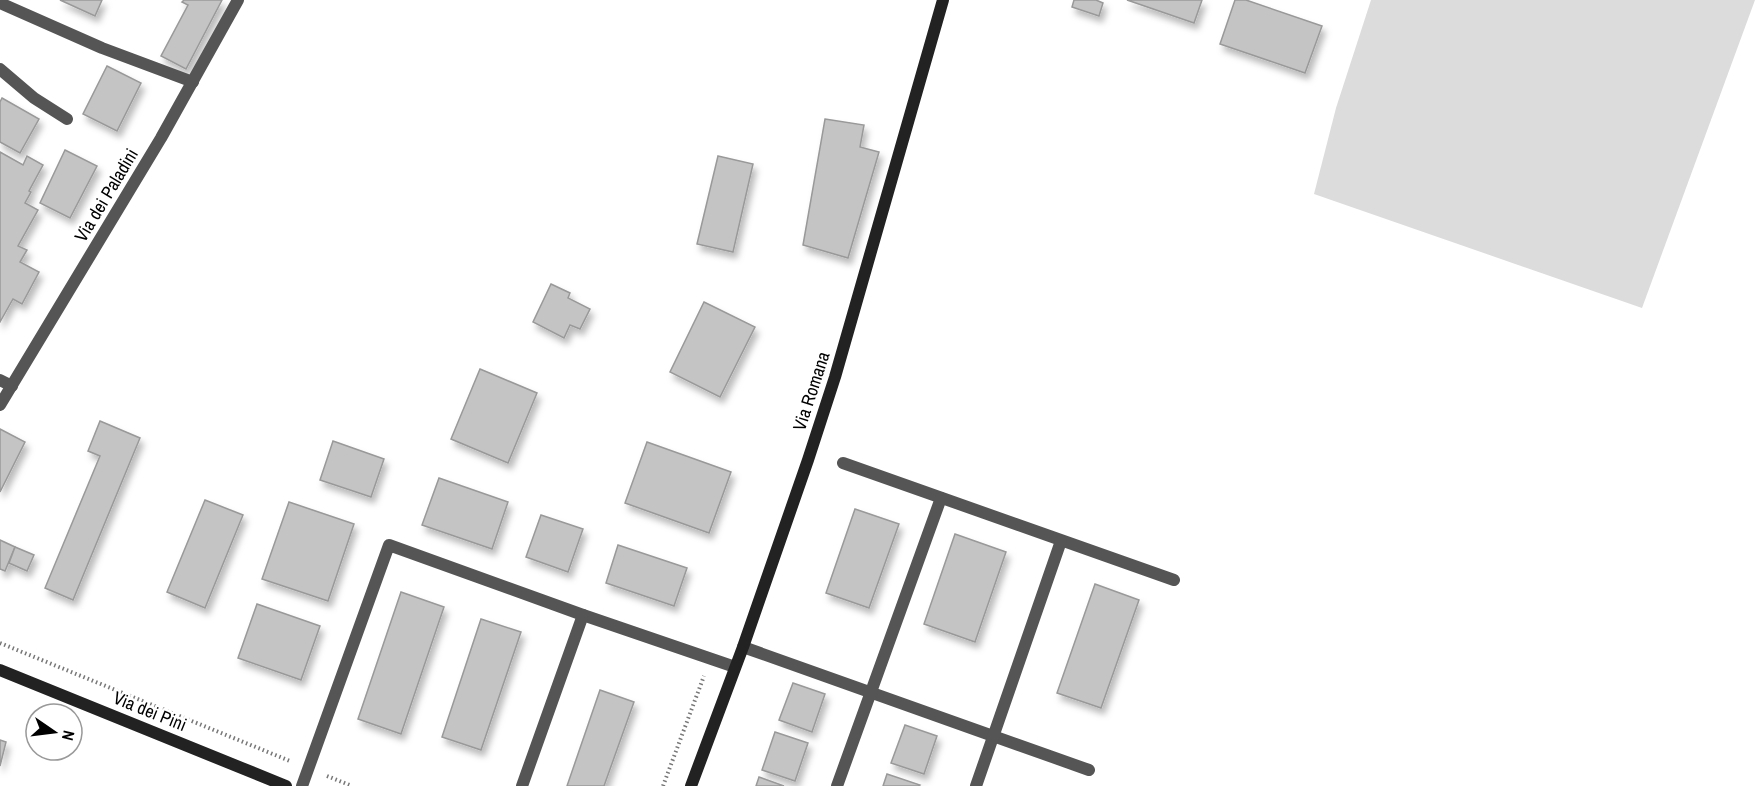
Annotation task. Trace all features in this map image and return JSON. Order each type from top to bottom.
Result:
[{"type":"main road","name":"Via Romana","points":[[691,786],[743,647],[835,377],[943,0]]},
{"type":"main road","name":"Via dei Pini","points":[[0,670],[286,786]]},
{"type":"street","name":"Via dei Paladini","points":[[0,405],[161,138],[238,0]]},
{"type":"street","points":[[0,3],[102,48],[193,82]]},
{"type":"street","points":[[0,69],[34,98],[67,119]]},
{"type":"street","points":[[0,380],[12,386]]},
{"type":"street","points":[[843,463],[1174,580]]},
{"type":"street","points":[[837,786],[941,498]]},
{"type":"street","points":[[976,786],[1061,541]]},
{"type":"street","points":[[302,786],[389,545],[735,667]]},
{"type":"street","points":[[522,786],[583,615]]},
{"type":"street","points":[[743,647],[1089,770]]},
{"type":"path","points":[[0,643],[352,786]]},
{"type":"path","points":[[663,786],[710,658]]},
{"type":"shaded area","points":[[1371,0],[1755,0],[1642,308],[1314,194],[1336,108]]},
{"type":"building","points":[[60,0],[102,0],[95,16]]},
{"type":"building","points":[[184,0],[222,0],[186,69],[161,56],[188,5],[182,2]]},
{"type":"building","points":[[1074,0],[1096,0],[1103,3],[1099,16],[1072,7]]},
{"type":"building","points":[[1127,0],[1202,0],[1194,23]]},
{"type":"building","points":[[1235,0],[1246,0],[1322,26],[1305,73],[1220,44]]},
{"type":"building","points":[[107,66],[141,83],[117,131],[83,114]]},
{"type":"building","points":[[2,98],[39,119],[20,153],[0,142],[0,102]]},
{"type":"building","points":[[825,119],[864,125],[860,147],[879,152],[848,258],[803,245]]},
{"type":"building","points":[[65,150],[97,166],[70,218],[40,203]]},
{"type":"building","points":[[0,152],[23,165],[27,156],[43,165],[25,203],[38,210],[18,246],[27,250],[20,262],[39,272],[22,304],[13,299],[0,322]]},
{"type":"building","points":[[718,156],[753,164],[733,252],[697,244]]},
{"type":"building","points":[[551,284],[570,293],[568,298],[590,309],[580,329],[570,325],[564,338],[533,322]]},
{"type":"building","points":[[704,302],[755,327],[720,397],[670,372]]},
{"type":"building","points":[[480,369],[537,393],[508,463],[451,439]]},
{"type":"building","points":[[100,421],[140,438],[73,600],[45,588],[100,456],[88,451]]},
{"type":"building","points":[[0,429],[25,442],[0,492]]},
{"type":"building","points":[[333,441],[384,459],[371,497],[320,480]]},
{"type":"building","points":[[647,442],[731,472],[709,533],[625,503]]},
{"type":"building","points":[[439,478],[508,502],[492,549],[422,525]]},
{"type":"building","points":[[205,500],[243,515],[205,608],[167,592]]},
{"type":"building","points":[[289,502],[354,524],[328,601],[262,579]]},
{"type":"building","points":[[855,509],[899,524],[869,608],[826,593]]},
{"type":"building","points":[[541,515],[583,529],[568,572],[526,557]]},
{"type":"building","points":[[955,534],[1006,552],[975,642],[924,624]]},
{"type":"building","points":[[0,540],[15,547],[5,571],[0,569]]},
{"type":"building","points":[[618,545],[687,568],[674,606],[606,583]]},
{"type":"building","points":[[15,547],[34,555],[27,571],[9,563]]},
{"type":"building","points":[[1095,584],[1139,600],[1101,708],[1057,693]]},
{"type":"building","points":[[401,592],[444,607],[401,734],[358,719]]},
{"type":"building","points":[[257,604],[320,626],[301,680],[238,658]]},
{"type":"building","points":[[481,619],[521,632],[481,750],[442,737]]},
{"type":"building","points":[[793,683],[825,694],[812,732],[779,720]]},
{"type":"building","points":[[600,690],[634,702],[604,786],[567,786]]},
{"type":"building","points":[[905,725],[937,736],[924,774],[891,763]]},
{"type":"building","points":[[775,732],[808,743],[795,781],[762,770]]},
{"type":"building","points":[[0,740],[6,742],[0,766]]},
{"type":"building","points":[[887,774],[920,785],[883,786]]},
{"type":"building","points":[[759,777],[784,786],[756,786]]}]
